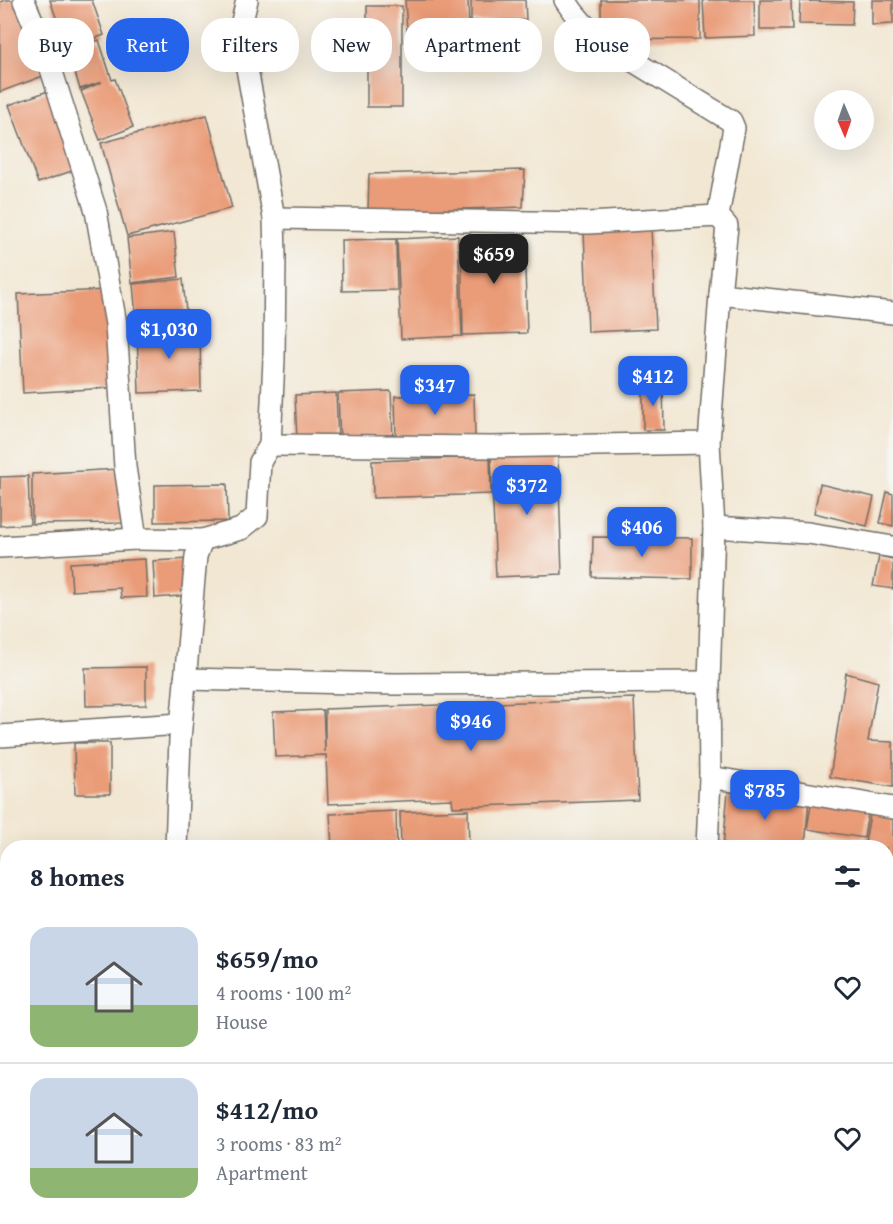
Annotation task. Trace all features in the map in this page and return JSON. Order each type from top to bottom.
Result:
[{"type":"street","points":[[0,547],[136,539],[202,540],[241,529],[257,516],[260,462],[270,445],[274,359],[273,218],[240,30],[247,0]]},
{"type":"street","points":[[565,0],[573,13],[607,45],[731,121],[734,128],[718,216]]},
{"type":"street","points":[[24,1],[46,53],[96,212],[116,324],[125,467],[136,539]]},
{"type":"street","points":[[273,218],[588,223],[718,216]]},
{"type":"street","points":[[707,840],[714,527],[709,442],[727,226],[718,216]]},
{"type":"street","points":[[720,294],[893,313]]},
{"type":"street","points":[[270,445],[492,447],[709,442]]},
{"type":"street","points":[[714,527],[808,533],[893,548]]},
{"type":"street","points":[[176,840],[181,724],[196,556],[202,540]]},
{"type":"street","points":[[185,679],[394,684],[709,682]]},
{"type":"street","points":[[0,736],[181,724]]},
{"type":"street","points":[[710,777],[893,808]]},
{"type":"building","points":[[15,0],[22,18],[18,18],[18,72],[42,72],[43,76],[0,92],[0,2]]},
{"type":"building","points":[[50,0],[92,0],[104,35],[94,39],[94,18],[56,18]]},
{"type":"building","points":[[405,0],[468,0],[469,18],[406,18]]},
{"type":"building","points":[[471,0],[525,0],[526,18],[471,18]]},
{"type":"building","points":[[601,0],[700,0],[700,39],[650,40],[650,18],[601,18]]},
{"type":"building","points":[[703,0],[754,0],[755,36],[705,38]]},
{"type":"building","points":[[760,0],[791,0],[792,30],[760,30]]},
{"type":"building","points":[[872,0],[893,0],[893,24],[872,25]]},
{"type":"building","points":[[800,1],[853,2],[852,25],[799,24]]},
{"type":"building","points":[[367,6],[402,6],[402,107],[367,107],[367,72],[392,72],[392,18],[367,18]]},
{"type":"building","points":[[99,40],[106,62],[106,72],[109,72],[112,80],[115,79],[133,127],[100,140],[81,91],[102,82],[80,89],[75,72],[94,72],[94,42]]},
{"type":"building","points":[[48,91],[77,169],[38,183],[9,105]]},
{"type":"building","points":[[207,115],[232,208],[127,236],[101,143]]},
{"type":"building","points":[[525,170],[523,207],[368,212],[369,174]]},
{"type":"building","points":[[651,227],[656,329],[588,332],[584,231]]},
{"type":"building","points":[[174,232],[179,277],[132,283],[127,238]]},
{"type":"building","points":[[524,235],[527,333],[463,335],[461,237]]},
{"type":"building","points":[[458,236],[462,336],[401,339],[397,239]]},
{"type":"building","points":[[396,239],[397,290],[342,291],[341,240]]},
{"type":"building","points":[[183,279],[187,323],[137,328],[133,284]]},
{"type":"building","points":[[106,290],[111,388],[23,393],[18,294]]},
{"type":"building","points":[[200,328],[201,391],[139,393],[137,330]]},
{"type":"building","points":[[643,383],[663,383],[664,430],[643,430]]},
{"type":"building","points":[[391,391],[393,438],[340,440],[338,393]]},
{"type":"building","points":[[336,393],[338,440],[297,441],[295,395]]},
{"type":"building","points":[[474,394],[475,436],[396,438],[395,396]]},
{"type":"building","points":[[558,455],[562,574],[496,577],[491,457]]},
{"type":"building","points":[[490,457],[491,494],[373,498],[372,461]]},
{"type":"building","points":[[118,469],[124,523],[32,524],[32,474]]},
{"type":"building","points":[[28,476],[30,524],[0,526],[0,477]]},
{"type":"building","points":[[227,484],[228,521],[155,522],[155,485]]},
{"type":"building","points":[[820,484],[874,497],[867,526],[814,513]]},
{"type":"building","points":[[887,492],[893,494],[893,526],[880,523]]},
{"type":"building","points":[[593,537],[692,538],[692,579],[592,577]]},
{"type":"building","points":[[879,556],[893,559],[893,589],[873,586]]},
{"type":"building","points":[[145,559],[147,597],[121,598],[120,588],[72,591],[70,563]]},
{"type":"building","points":[[189,559],[191,595],[155,598],[153,561]]},
{"type":"building","points":[[146,667],[146,705],[86,706],[85,668]]},
{"type":"building","points":[[846,673],[878,682],[868,741],[893,742],[893,787],[830,777]]},
{"type":"building","points":[[634,698],[638,800],[453,807],[452,799],[328,804],[326,755],[275,757],[273,712],[323,710],[325,752],[325,709]]},
{"type":"building","points":[[74,743],[110,743],[110,794],[75,794]]},
{"type":"building","points":[[728,791],[809,798],[806,840],[724,840]]},
{"type":"building","points":[[812,799],[869,807],[864,838],[807,829]]},
{"type":"building","points":[[871,809],[893,813],[893,840],[865,840]]},
{"type":"building","points":[[468,810],[469,840],[401,840],[400,812]]},
{"type":"building","points":[[396,811],[397,840],[332,840],[330,814]]}]
